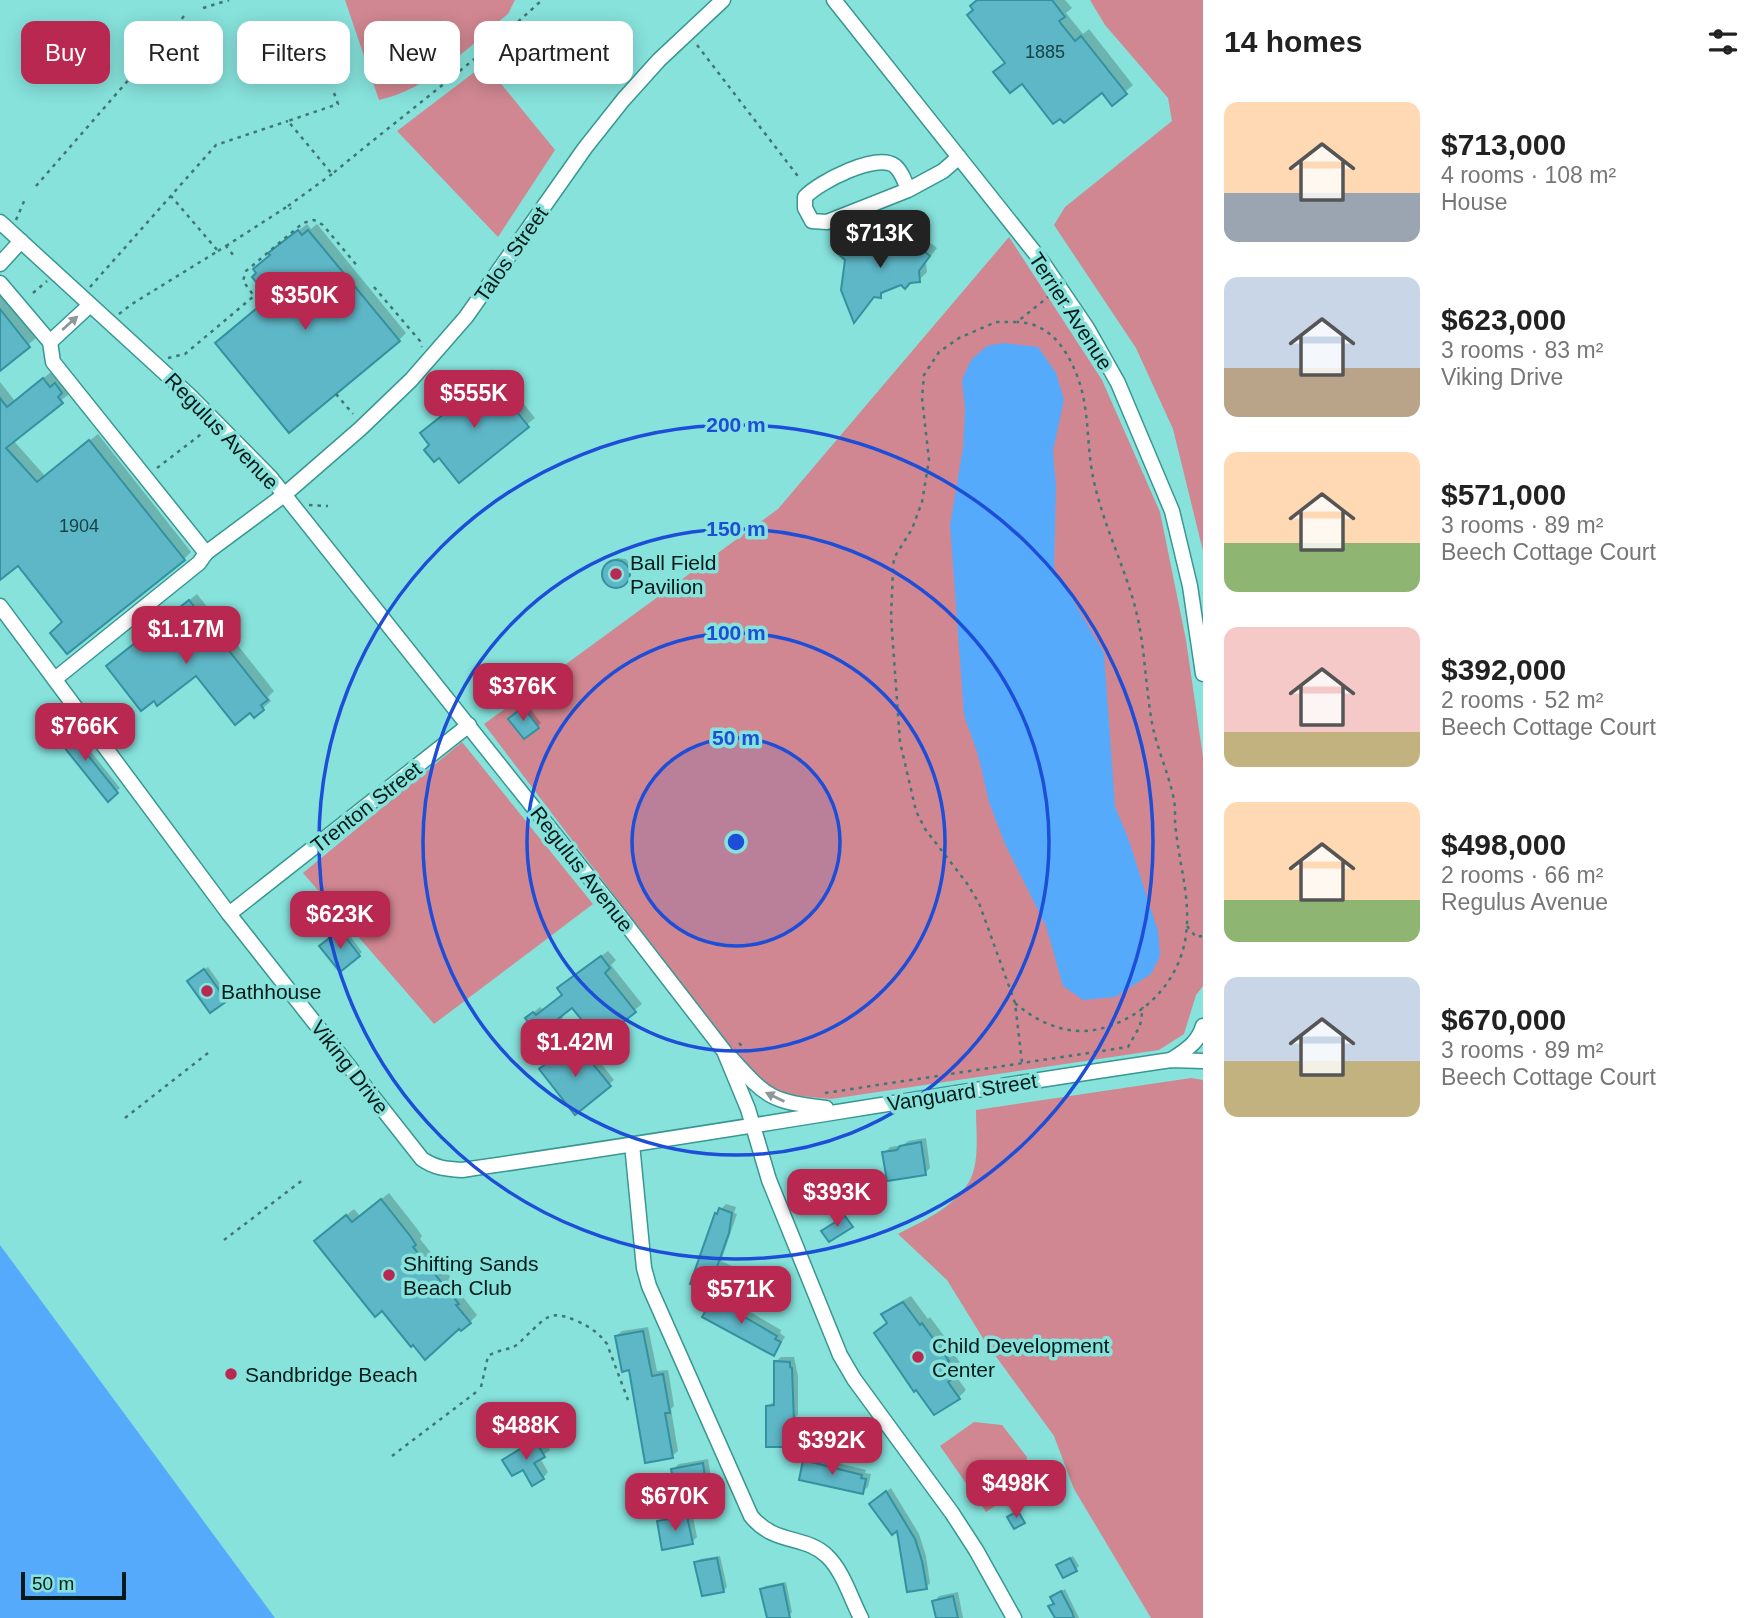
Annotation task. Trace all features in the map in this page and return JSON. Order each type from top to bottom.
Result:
[{"type":"street","name":"Talos Street","points":[[55,679],[199,563],[206,553],[284,495],[360,429],[438,351],[481,298],[585,148],[616,108],[659,60],[723,0]]},
{"type":"street","name":"Terrier Avenue","points":[[834,0],[1043,263],[1087,328],[1118,383],[1172,511],[1190,586],[1203,674]]},
{"type":"street","points":[[908,190],[894,165],[883,162],[837,175],[815,186],[805,197],[805,208],[812,221],[828,222],[908,190],[943,171],[959,157]]},
{"type":"street","name":"Regulus Avenue","points":[[7,222],[21,241],[217,422],[284,495],[469,725],[724,1051],[753,1127],[769,1180],[840,1355],[854,1379],[970,1541],[1014,1618]]},
{"type":"street","points":[[0,264],[21,241]]},
{"type":"street","points":[[0,284],[50,342],[53,362],[206,553]]},
{"type":"street","points":[[50,342],[90,305]]},
{"type":"street","name":"Viking Drive","points":[[0,606],[229,914],[422,1159],[432,1166],[462,1170],[753,1127]]},
{"type":"street","name":"Trenton Street","points":[[229,914],[469,725]]},
{"type":"street","name":"Vanguard Street","points":[[1171,1060],[1199,1038],[1203,1026]]},
{"type":"street","points":[[724,1051],[758,1088],[773,1098],[788,1104],[841,1110]]},
{"type":"street","name":"Vanguard Street","points":[[753,1127],[841,1110],[1171,1060],[1203,1061]]},
{"type":"street","points":[[632,1144],[644,1268],[649,1286],[751,1516],[759,1526],[772,1534],[815,1547],[827,1555],[861,1618]]},
{"type":"path","points":[[203,8],[229,0]]},
{"type":"path","points":[[111,310],[117,316],[132,303],[290,207],[490,47],[541,0]]},
{"type":"path","points":[[180,21],[185,15]]},
{"type":"path","points":[[693,40],[800,179]]},
{"type":"path","points":[[36,186],[125,84]]},
{"type":"path","points":[[82,283],[89,289],[216,145],[338,104],[334,93]]},
{"type":"path","points":[[288,121],[332,174]]},
{"type":"path","points":[[171,196],[218,251]]},
{"type":"path","points":[[7,222],[25,199]]},
{"type":"path","points":[[167,362],[167,358],[186,354],[254,296],[243,281],[246,271],[303,223],[314,220],[323,225],[359,268]]},
{"type":"path","points":[[226,246],[234,256]]},
{"type":"path","points":[[33,293],[50,279]]},
{"type":"path","points":[[374,287],[420,341],[422,353]]},
{"type":"path","points":[[1017,322],[1048,297]]},
{"type":"path","points":[[1015,1003],[1028,1014],[1055,1027],[1077,1032],[1098,1031],[1120,1023],[1143,1007],[1169,982],[1178,966],[1184,942],[1188,900],[1175,830],[1174,800],[1152,725],[1135,606],[1093,477],[1083,395],[1076,373],[1057,340],[1048,331],[1031,322],[996,322],[959,338],[939,352],[924,375],[922,398],[929,460],[922,502],[912,528],[894,558],[891,617],[901,742],[916,811],[925,828],[979,903],[1015,1003],[1022,1062]]},
{"type":"path","points":[[336,394],[356,417]]},
{"type":"path","points":[[154,470],[212,426]]},
{"type":"path","points":[[302,505],[328,506]]},
{"type":"path","points":[[1186,926],[1196,937]]},
{"type":"path","points":[[1184,942],[1203,936]]},
{"type":"path","points":[[825,1093],[1128,1047],[1140,1026],[1143,1007]]},
{"type":"path","points":[[739,1043],[753,1061]]},
{"type":"path","points":[[125,1118],[208,1053]]},
{"type":"path","points":[[224,1240],[304,1179]]},
{"type":"path","points":[[392,1456],[480,1388],[488,1356],[514,1347],[554,1314],[594,1329],[602,1337],[628,1400]]},
{"type":"shaded area","points":[[345,0],[515,0],[508,14],[500,21],[474,21],[474,43],[460,55],[460,21],[364,21],[364,56]]},
{"type":"shaded area","points":[[1090,0],[1203,0],[1203,551],[1173,429],[1136,348],[1054,225],[1065,207],[1172,121],[1168,98],[1105,25]]},
{"type":"shaded area","points":[[474,72],[474,84],[501,84],[555,150],[498,237],[397,131]]},
{"type":"shaded area","points":[[374,84],[418,84],[398,94],[379,100]]},
{"type":"shaded area","points":[[1009,237],[1102,380],[1160,512],[1186,640],[1203,757],[1203,986],[1196,995],[1184,1034],[1159,1050],[831,1099],[779,1094],[746,1069],[484,724],[778,509]]},
{"type":"shaded area","points":[[462,742],[593,904],[434,1024],[303,873]]},
{"type":"shaded area","points":[[1191,1078],[1203,1080],[1203,1618],[1151,1618],[1074,1489],[1054,1436],[984,1340],[947,1280],[898,1234],[946,1206],[969,1182],[976,1157],[976,1110]]},
{"type":"shaded area","points":[[974,1422],[1002,1425],[1027,1457],[1023,1487],[986,1512],[940,1446]]},
{"type":"water","points":[[1004,343],[1038,347],[1056,373],[1064,400],[1053,451],[1056,487],[1054,568],[1104,653],[1115,807],[1128,838],[1158,931],[1160,956],[1151,974],[1115,997],[1083,1000],[1063,986],[1046,926],[1005,844],[989,802],[978,755],[964,715],[950,525],[963,448],[965,410],[962,380],[971,360],[987,346]]},
{"type":"water","points":[[0,1245],[275,1618],[0,1618]]},
{"type":"building","points":[[977,0],[1052,0],[1065,17],[1059,21],[1075,41],[1081,36],[1127,94],[1112,106],[1102,93],[1064,123],[1060,119],[1053,124],[1022,84],[1010,93],[993,72],[1005,63],[967,15],[973,10],[970,6]]},
{"type":"building","points":[[907,226],[905,237],[930,256],[919,271],[920,282],[910,283],[905,289],[901,285],[881,293],[881,298],[874,297],[854,323],[841,290],[845,260],[837,253],[854,246],[861,253],[888,243],[889,233]]},
{"type":"building","points":[[298,230],[302,235],[308,230],[400,341],[289,433],[215,343],[269,298],[252,277],[256,273],[253,269],[270,255],[268,253]]},
{"type":"building","points":[[0,309],[30,347],[0,371]]},
{"type":"building","points":[[484,375],[487,379],[489,377],[529,427],[459,483],[439,458],[434,462],[424,450],[429,445],[420,433],[473,391],[470,387]]},
{"type":"building","points":[[43,378],[50,387],[55,383],[62,393],[58,397],[63,403],[6,448],[37,482],[89,440],[185,560],[67,654],[50,633],[62,622],[18,566],[0,580],[0,398],[7,407]]},
{"type":"building","name":"Ball Field Pavilion","points":[[616,560],[626,564],[630,574],[626,584],[616,588],[606,584],[602,574],[606,564]]},
{"type":"building","points":[[189,600],[268,700],[261,705],[264,710],[254,718],[250,713],[235,725],[196,676],[157,706],[154,701],[141,711],[106,666]]},
{"type":"building","points":[[523,707],[539,728],[524,739],[508,719]]},
{"type":"building","points":[[63,724],[118,793],[108,802],[52,732]]},
{"type":"building","points":[[340,930],[360,956],[340,972],[319,946]]},
{"type":"building","points":[[601,956],[610,968],[605,973],[636,1012],[599,1041],[572,1008],[554,1022],[557,1026],[541,1039],[525,1018],[533,1012],[536,1015],[562,995],[557,988]]},
{"type":"building","name":"Bathhouse","points":[[204,969],[227,1001],[210,1013],[187,981]]},
{"type":"building","points":[[571,1044],[579,1054],[583,1052],[611,1086],[575,1115],[539,1069]]},
{"type":"building","points":[[921,1142],[926,1175],[887,1181],[882,1152]]},
{"type":"building","name":"Shifting Sands Beach Club","points":[[381,1199],[411,1237],[416,1245],[413,1247],[471,1323],[461,1331],[459,1329],[425,1360],[382,1311],[375,1317],[314,1241],[346,1215],[352,1222]]},
{"type":"building","points":[[719,1208],[732,1213],[729,1233],[717,1267],[728,1271],[724,1282],[711,1277],[707,1290],[690,1284]]},
{"type":"building","points":[[845,1216],[853,1227],[829,1242],[821,1231]]},
{"type":"building","points":[[730,1296],[740,1301],[734,1311],[777,1336],[775,1339],[781,1342],[774,1356],[702,1317],[711,1301],[724,1308]]},
{"type":"building","name":"Child Development Center","points":[[903,1302],[920,1325],[922,1323],[957,1376],[948,1382],[960,1399],[934,1415],[916,1390],[914,1392],[874,1333],[887,1323],[881,1314]]},
{"type":"building","points":[[643,1331],[652,1376],[663,1374],[670,1413],[665,1413],[673,1458],[645,1463],[629,1370],[622,1372],[615,1336]]},
{"type":"building","points":[[774,1361],[790,1362],[792,1368],[794,1422],[789,1422],[789,1431],[785,1432],[785,1447],[766,1447],[766,1406],[774,1405]]},
{"type":"building","points":[[535,1440],[545,1457],[534,1463],[544,1479],[532,1486],[523,1470],[512,1476],[502,1460]]},
{"type":"building","points":[[803,1460],[862,1475],[861,1478],[866,1479],[863,1494],[799,1480]]},
{"type":"building","points":[[703,1463],[709,1503],[679,1508],[671,1469]]},
{"type":"building","points":[[886,1491],[915,1539],[927,1589],[907,1592],[897,1531],[892,1535],[869,1504]]},
{"type":"building","points":[[1018,1511],[1025,1523],[1014,1529],[1007,1517]]},
{"type":"building","points":[[687,1516],[693,1544],[662,1550],[657,1521]]},
{"type":"building","points":[[717,1558],[724,1592],[702,1596],[694,1562]]},
{"type":"building","points":[[1070,1558],[1077,1571],[1063,1578],[1056,1565]]},
{"type":"building","points":[[783,1584],[790,1618],[767,1618],[760,1589]]},
{"type":"building","points":[[1061,1591],[1074,1618],[1055,1618],[1048,1606],[1054,1604],[1050,1597]]},
{"type":"building","points":[[953,1596],[958,1618],[936,1618],[932,1601]]},
{"type":"place","name":"Ball Field Pavilion","points":[[616,574]]},
{"type":"place","name":"Bathhouse","points":[[207,991]]},
{"type":"place","name":"Shifting Sands Beach Club","points":[[389,1275]]},
{"type":"place","name":"Child Development Center","points":[[918,1357]]},
{"type":"place","name":"Sandbridge Beach","points":[[231,1374]]}]
